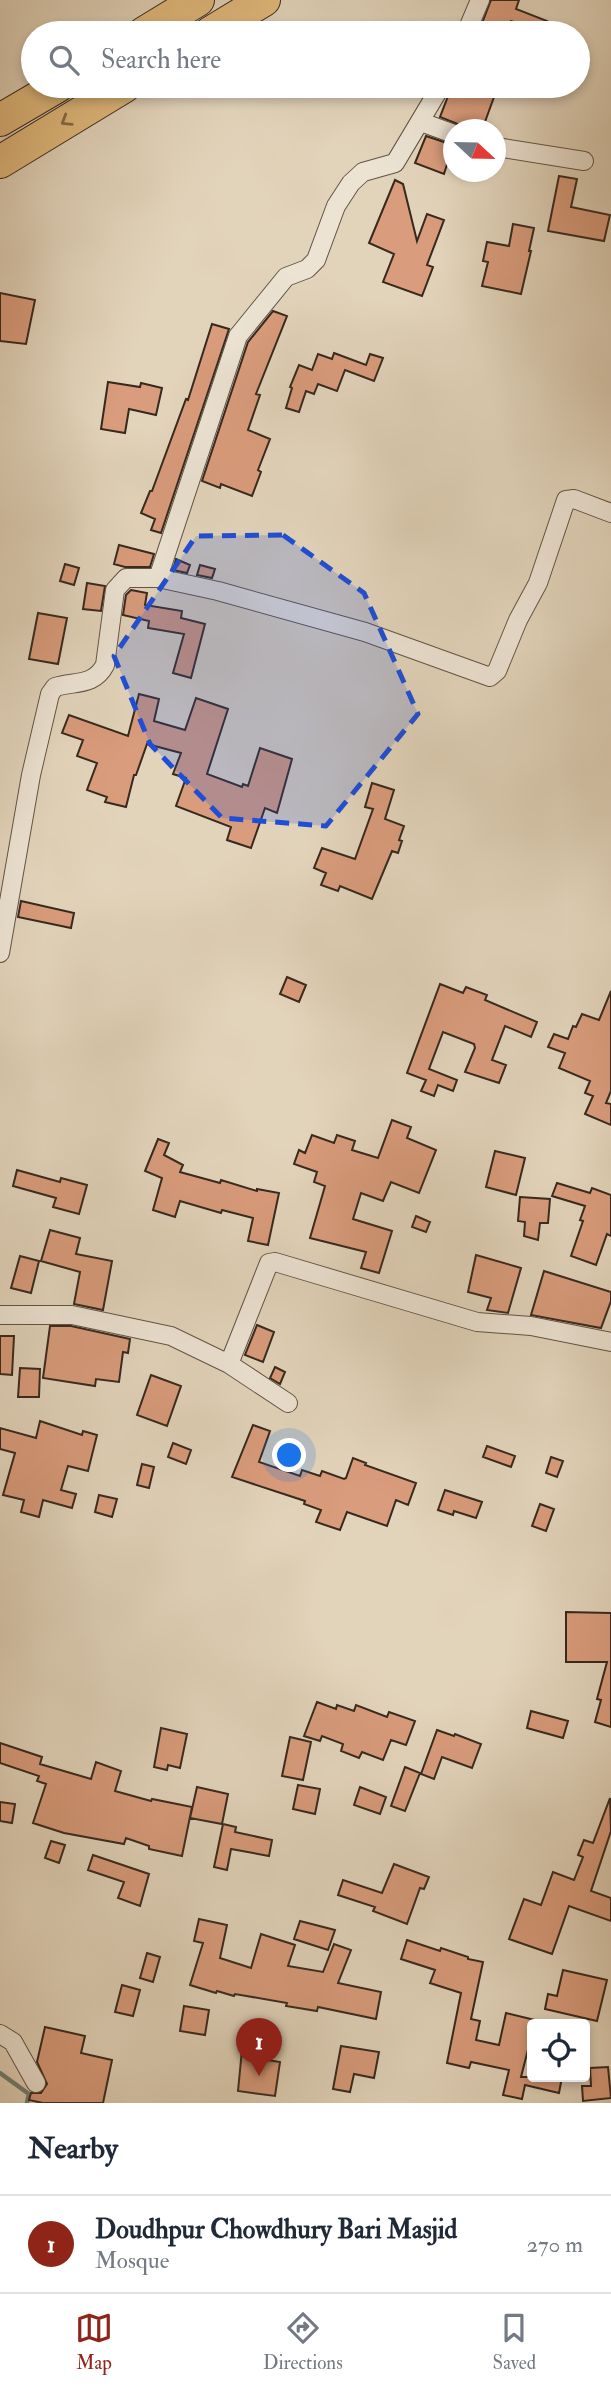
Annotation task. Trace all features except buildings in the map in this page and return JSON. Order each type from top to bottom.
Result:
[{"type":"highway","points":[[164,21],[198,0]]},
{"type":"highway","points":[[230,21],[264,0]]},
{"type":"highway","points":[[0,120],[38,98]]},
{"type":"highway","points":[[0,162],[105,98]]},
{"type":"street","points":[[471,21],[480,0]]},
{"type":"street","points":[[158,578],[238,336],[286,277],[307,269],[316,260],[337,206],[351,183],[363,172],[395,163],[434,98]]},
{"type":"street","points":[[421,122],[443,130]]},
{"type":"street","points":[[506,149],[584,161]]},
{"type":"street","points":[[0,953],[31,775],[50,694],[55,687],[92,680],[100,675],[105,665],[115,590],[119,583],[126,578],[158,578],[218,591],[365,632],[490,677],[497,671],[518,620],[538,583],[566,500],[573,499],[611,513]]},
{"type":"street","points":[[229,1364],[269,1263],[275,1262],[477,1322],[531,1326],[611,1342]]},
{"type":"street","points":[[0,1315],[72,1315],[171,1336],[229,1364],[288,1403]]},
{"type":"street","points":[[0,2034],[13,2042],[36,2083]]},
{"type":"highlighted area","points":[[283,535],[364,593],[418,714],[326,826],[222,818],[150,744],[114,656],[196,536]]},
{"type":"waterway","points":[[0,2073],[29,2094],[27,2103]]},
{"type":"place","name":"Doudhpur Chowdhury Bari Masjid","points":[[259,2076]]}]
